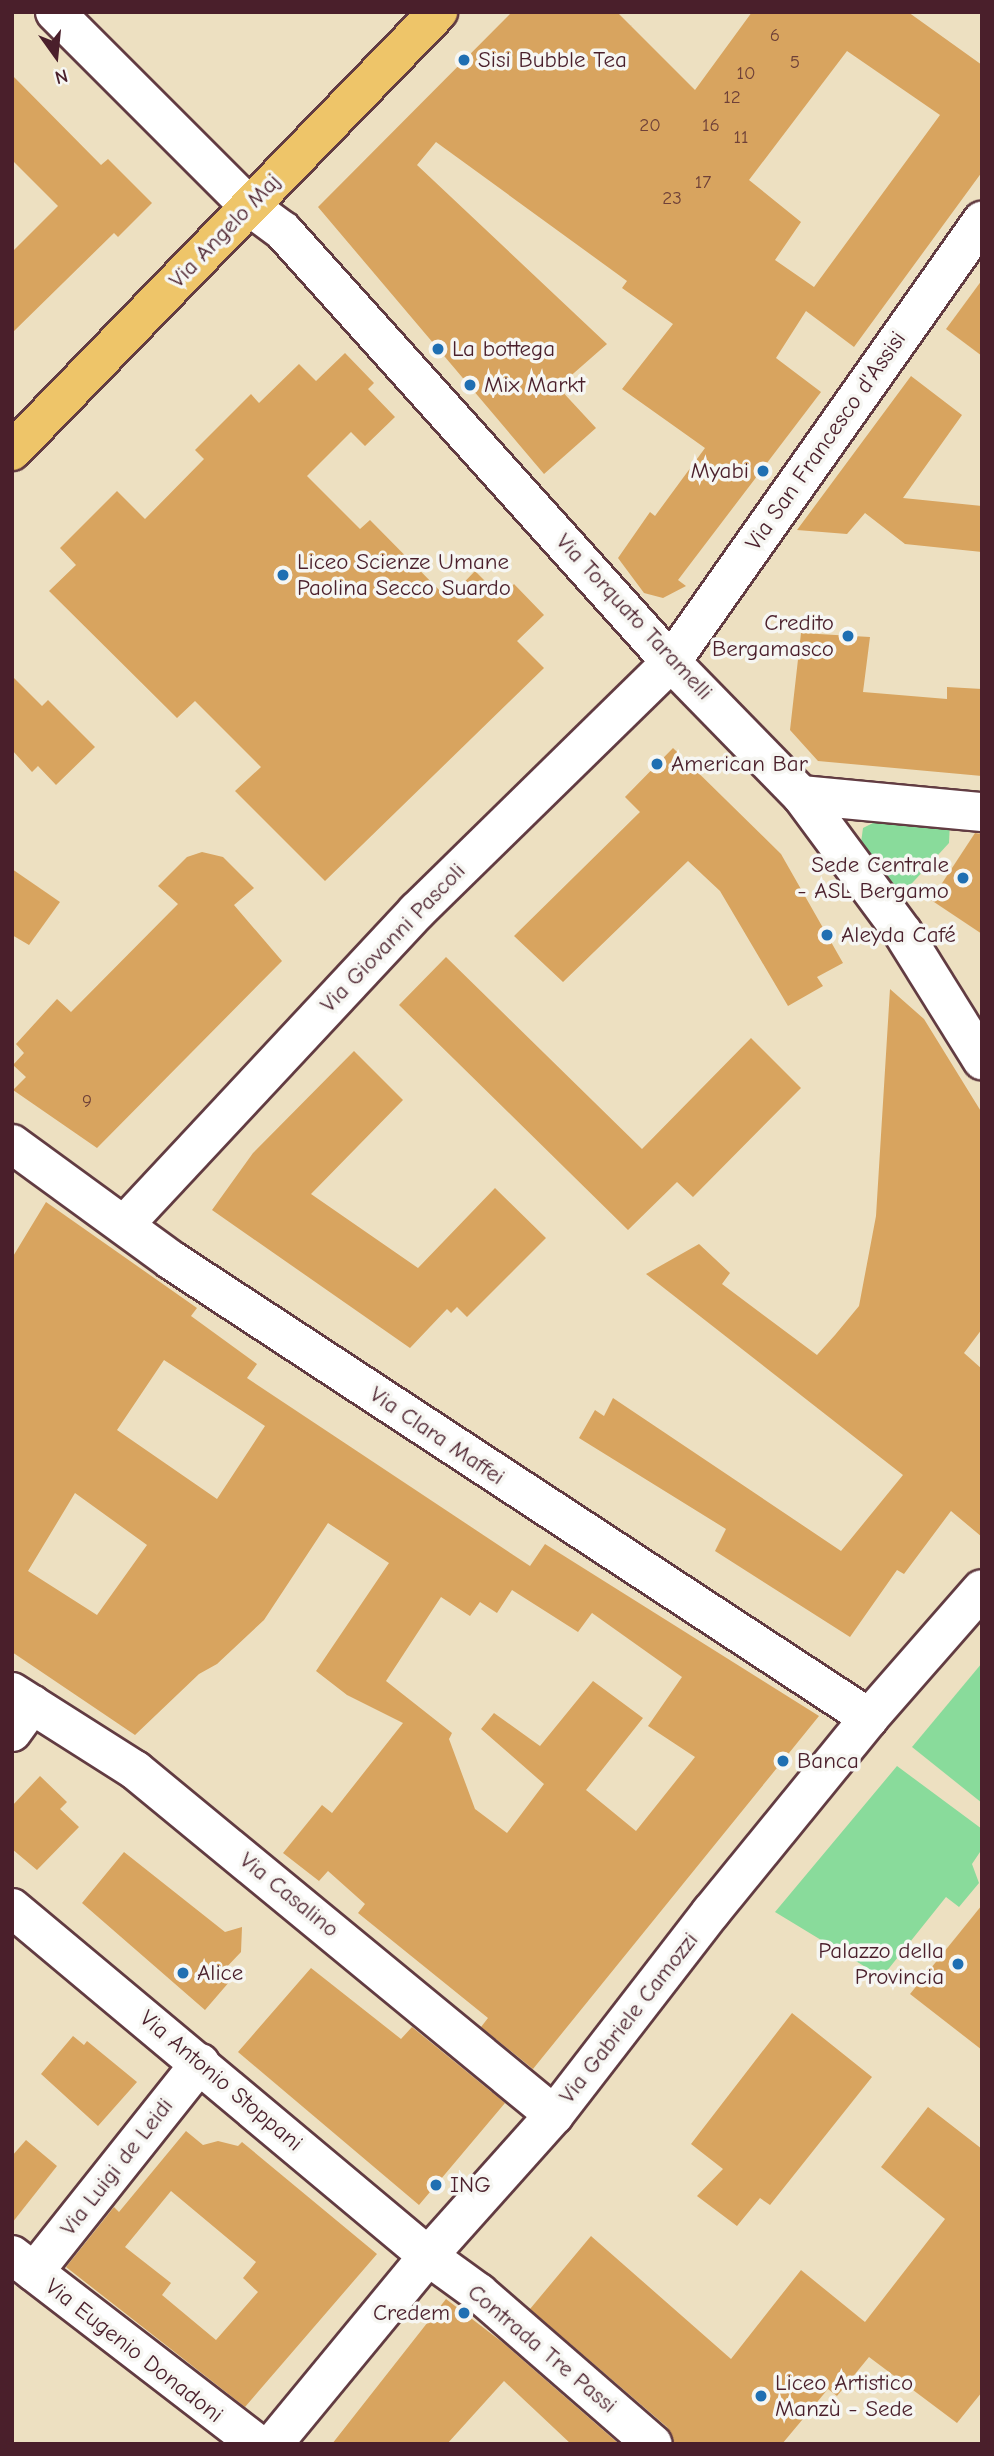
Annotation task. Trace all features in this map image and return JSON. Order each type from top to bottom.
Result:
[{"type":"main road","name":"Via Angelo Maj","points":[[12,451],[438,12]]},
{"type":"street","name":"Via Torquato Taramelli","points":[[55,12],[249,206],[284,231],[671,662],[730,717],[801,795],[903,933],[982,1060]]},
{"type":"street","name":"Via San Francesco d'Assisi","points":[[671,662],[982,221]]},
{"type":"street","name":"Via Giovanni Pascoli","points":[[125,1224],[373,956],[671,662]]},
{"type":"street","points":[[801,795],[982,812]]},
{"type":"street","name":"Via Clara Maffei","points":[[12,1144],[485,1469],[869,1718]]},
{"type":"street","name":"Via Gabriele Camozzi","points":[[273,2444],[428,2256],[554,2115],[869,1718],[982,1589]]},
{"type":"street","name":"Via Casalino","points":[[19,1709],[135,1770],[554,2115]]},
{"type":"street","name":"Via Antonio Stoppani","points":[[12,1908],[428,2256]]},
{"type":"street","name":"Via Luigi de Leidi","points":[[23,2264],[200,2063]]},
{"type":"street","name":"Contrada Tre Passi","points":[[428,2256],[479,2293],[653,2444]]},
{"type":"street","name":"Via Eugenio Donadoni","points":[[23,2264],[257,2444]]},
{"type":"green space","points":[[877,821],[950,821],[949,843],[903,893],[860,850],[863,828]]},
{"type":"green space","points":[[982,1663],[982,1803],[912,1747]]},
{"type":"green space","points":[[897,1766],[982,1829],[982,1849],[972,1864],[979,1883],[959,1907],[946,1897],[882,1977],[775,1912]]},
{"type":"building","points":[[512,12],[617,12],[695,90],[752,12],[908,12],[982,65],[982,172],[854,347],[806,311],[776,358],[821,392],[678,580],[686,586],[663,598],[644,593],[618,558],[650,512],[655,516],[705,448],[622,389],[673,324],[622,288],[627,281],[436,142],[417,165],[607,344],[558,387],[596,428],[544,474],[318,207]],"holes":[[[847,51],[940,115],[814,287],[775,260],[801,222],[749,180]]]},
{"type":"building","points":[[12,75],[101,165],[108,159],[152,203],[118,237],[114,233],[12,333],[12,252],[58,206],[12,160]]},
{"type":"building","points":[[982,280],[982,356],[946,329]]},
{"type":"building","points":[[345,353],[374,383],[368,389],[395,417],[365,446],[351,432],[307,476],[360,529],[370,520],[448,599],[475,571],[501,597],[514,584],[544,615],[517,641],[544,668],[325,881],[235,791],[261,767],[195,701],[177,718],[49,591],[76,565],[60,548],[117,491],[145,519],[204,459],[195,450],[251,394],[259,403],[299,364],[316,381]]},
{"type":"building","points":[[911,376],[962,415],[903,498],[982,506],[982,552],[905,544],[865,513],[847,534],[797,530]]},
{"type":"building","points":[[801,633],[870,637],[863,692],[947,699],[947,687],[982,689],[982,776],[818,761],[790,730]]},
{"type":"building","points":[[12,676],[42,706],[48,700],[95,747],[56,785],[38,766],[32,772],[12,750]]},
{"type":"building","points":[[673,748],[781,854],[843,963],[817,977],[823,986],[788,1006],[720,891],[688,861],[563,982],[514,936],[640,812],[625,797]]},
{"type":"building","name":"Sede Centrale - ASL Bergamo","points":[[975,833],[982,834],[982,934],[931,900]]},
{"type":"building","points":[[202,852],[223,857],[254,888],[234,905],[282,961],[97,1148],[13,1090],[26,1077],[13,1065],[24,1053],[16,1044],[57,999],[71,1012],[178,904],[158,886],[187,857]]},
{"type":"building","points":[[12,869],[60,902],[29,945],[12,935]]},
{"type":"building","points":[[446,957],[642,1149],[751,1038],[801,1088],[693,1197],[677,1182],[628,1230],[399,1005]]},
{"type":"building","points":[[890,989],[924,1019],[982,1113],[982,1329],[964,1353],[982,1369],[982,1537],[951,1511],[904,1574],[897,1570],[850,1637],[715,1551],[726,1529],[579,1438],[595,1410],[604,1416],[613,1398],[841,1551],[903,1475],[646,1274],[699,1244],[730,1273],[722,1284],[817,1355],[835,1335],[859,1306],[876,1216]]},
{"type":"building","points":[[354,1051],[403,1100],[311,1194],[418,1268],[495,1188],[546,1238],[467,1317],[457,1307],[451,1313],[447,1309],[410,1348],[212,1210],[253,1153]]},
{"type":"building","points":[[46,1202],[197,1308],[191,1316],[257,1364],[247,1378],[530,1566],[545,1544],[819,1716],[533,2069],[481,2027],[488,2018],[358,1913],[365,1904],[328,1871],[319,1881],[283,1853],[322,1805],[332,1813],[403,1723],[347,1695],[316,1671],[389,1563],[328,1523],[264,1620],[217,1664],[199,1674],[135,1735],[12,1652],[12,1258]],"holes":[[[164,1360],[265,1426],[217,1499],[117,1430]],[[75,1493],[147,1545],[97,1615],[28,1571]],[[512,1590],[578,1632],[592,1613],[682,1677],[648,1726],[695,1757],[636,1831],[586,1790],[643,1718],[593,1681],[540,1746],[494,1713],[481,1729],[544,1784],[507,1833],[475,1809],[449,1739],[452,1733],[386,1681],[441,1597],[470,1616],[480,1602],[497,1613]]]},
{"type":"building","points":[[40,1776],[67,1802],[60,1809],[79,1827],[37,1870],[12,1849],[12,1806]]},
{"type":"building","points":[[124,1852],[225,1932],[242,1927],[241,1952],[221,1973],[230,1981],[205,2010],[82,1903]]},
{"type":"building","name":"Palazzo della Provincia","points":[[982,1905],[982,2050],[910,1994]]},
{"type":"building","points":[[311,1968],[401,2039],[412,2027],[505,2103],[419,2205],[238,2052]]},
{"type":"building","points":[[792,2013],[872,2077],[770,2205],[760,2198],[737,2226],[697,2196],[723,2169],[691,2144]]},
{"type":"building","points":[[73,2036],[84,2045],[87,2041],[137,2082],[98,2126],[41,2074]]},
{"type":"building","points":[[928,2107],[982,2149],[982,2392],[957,2423],[869,2357],[837,2396],[828,2389],[782,2444],[674,2444],[667,2427],[530,2309],[591,2236],[731,2359],[801,2270],[865,2322],[945,2219],[881,2167]]},
{"type":"building","points":[[186,2131],[203,2145],[218,2141],[238,2146],[242,2142],[377,2254],[245,2407],[66,2267],[114,2207],[119,2212]],"holes":[[[171,2191],[256,2262],[243,2278],[258,2292],[216,2340],[162,2295],[171,2283],[125,2247]]]},
{"type":"building","points":[[26,2140],[57,2166],[12,2223],[12,2156]]},
{"type":"building","points":[[446,2299],[502,2342],[619,2444],[571,2444],[504,2381],[447,2444],[332,2444]]},
{"type":"place","name":"Sisi Bubble Tea","points":[[464,60]]},
{"type":"place","name":"La bottega","points":[[438,349]]},
{"type":"place","name":"Mix Markt","points":[[470,385]]},
{"type":"place","name":"Myabi","points":[[763,471]]},
{"type":"place","name":"Liceo Scienze Umane Paolina Secco Suardo","points":[[283,575]]},
{"type":"place","name":"Credito Bergamasco","points":[[848,636]]},
{"type":"place","name":"American Bar","points":[[657,764]]},
{"type":"place","name":"Sede Centrale - ASL Bergamo","points":[[963,878]]},
{"type":"place","name":"Aleyda Café","points":[[827,935]]},
{"type":"place","name":"Banca","points":[[783,1761]]},
{"type":"place","name":"Palazzo della Provincia","points":[[958,1964]]},
{"type":"place","name":"Alice","points":[[183,1973]]},
{"type":"place","name":"ING","points":[[436,2185]]},
{"type":"place","name":"Credem","points":[[464,2313]]},
{"type":"place","name":"Liceo Artistico Manzù - Sede","points":[[761,2396]]}]
